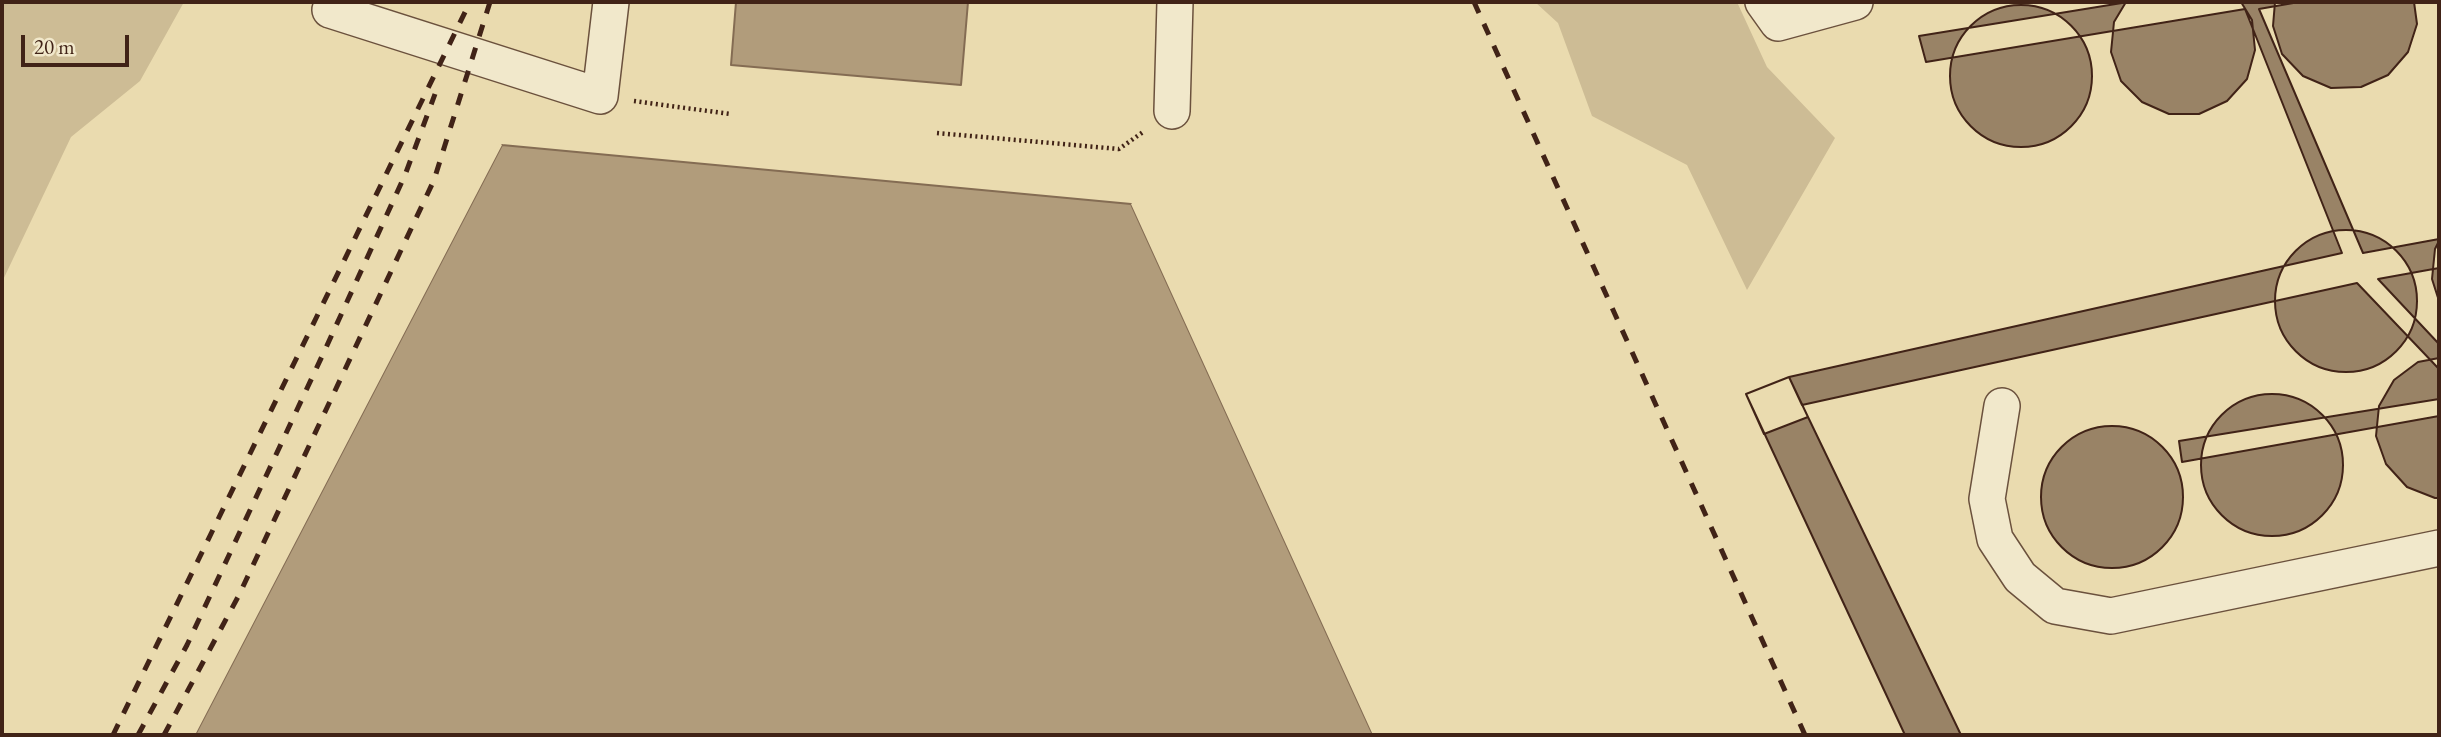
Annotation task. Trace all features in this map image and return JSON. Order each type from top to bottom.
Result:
[{"type":"lane","points":[[333,2],[330,10],[600,96],[611,2]]},
{"type":"lane","points":[[1172,111],[1175,2]]},
{"type":"lane","points":[[1763,2],[1778,23],[1855,2]]},
{"type":"lane","points":[[2002,406],[1987,499],[1995,539],[2020,577],[2055,606],[2110,616],[2439,548]]},
{"type":"path","points":[[600,96],[730,114]]},
{"type":"path","points":[[937,133],[1119,149],[1172,111]]},
{"type":"shaded area","points":[[2,2],[184,2],[140,81],[71,137],[2,282]]},
{"type":"shaded area","points":[[736,2],[968,2],[961,85],[731,65]]},
{"type":"shaded area","points":[[1535,2],[1737,2],[1767,67],[1835,138],[1747,290],[1687,165],[1592,116],[1558,23]]},
{"type":"shaded area","points":[[502,145],[1131,204],[1373,735],[195,735]]},
{"type":"pier","points":[[499,143],[502,145],[195,735],[192,735]]},
{"type":"pier","points":[[1134,203],[1377,735],[1373,735],[1131,204]]},
{"type":"building","points":[[2126,2],[2241,2],[2252,20],[2255,50],[2247,79],[2227,101],[2199,114],[2169,114],[2142,102],[2121,81],[2111,52],[2114,22]]},
{"type":"building","points":[[2128,2],[2299,2],[2259,9],[2363,253],[2439,239],[2439,268],[2378,279],[2439,344],[2439,369],[2357,283],[1802,405],[1789,377],[2342,253],[2245,9],[1926,62],[1919,36]]},
{"type":"building","points":[[2275,2],[2414,2],[2417,24],[2408,52],[2388,75],[2361,87],[2331,88],[2303,76],[2282,54],[2273,26]]},
{"type":"building","points":[[2021,5],[2048,10],[2071,26],[2087,49],[2092,76],[2087,103],[2071,126],[2048,142],[2021,147],[1994,142],[1971,126],[1955,103],[1950,76],[1955,49],[1971,26],[1994,10]]},
{"type":"building","points":[[2346,230],[2373,235],[2396,251],[2412,274],[2417,301],[2412,328],[2396,351],[2373,367],[2346,372],[2319,367],[2296,351],[2280,328],[2275,301],[2280,274],[2296,251],[2319,235]]},
{"type":"building","points":[[2439,241],[2439,301],[2432,279],[2435,249]]},
{"type":"building","points":[[2439,358],[2439,498],[2435,498],[2407,487],[2386,464],[2376,436],[2379,406],[2394,380],[2418,362]]},
{"type":"building","points":[[1789,377],[1961,735],[1905,735],[1746,394]]},
{"type":"building","points":[[1789,377],[1808,417],[1764,434],[1746,394]]},
{"type":"building","points":[[2272,394],[2299,399],[2322,415],[2338,438],[2343,465],[2338,492],[2322,515],[2299,531],[2272,536],[2245,531],[2222,515],[2206,492],[2201,465],[2206,438],[2222,415],[2245,399]]},
{"type":"building","points":[[2439,399],[2439,416],[2182,462],[2179,441]]},
{"type":"building","points":[[2112,426],[2139,431],[2162,447],[2178,470],[2183,497],[2178,524],[2162,547],[2139,563],[2112,568],[2085,563],[2062,547],[2046,524],[2041,497],[2046,470],[2062,447],[2085,431]]},
{"type":"railway","points":[[113,735],[470,2]]},
{"type":"railway","points":[[164,735],[239,595],[434,180],[490,2]]},
{"type":"railway","points":[[1474,2],[1805,735]]},
{"type":"railway","points":[[138,735],[187,645],[324,352],[405,175],[435,94]]}]
